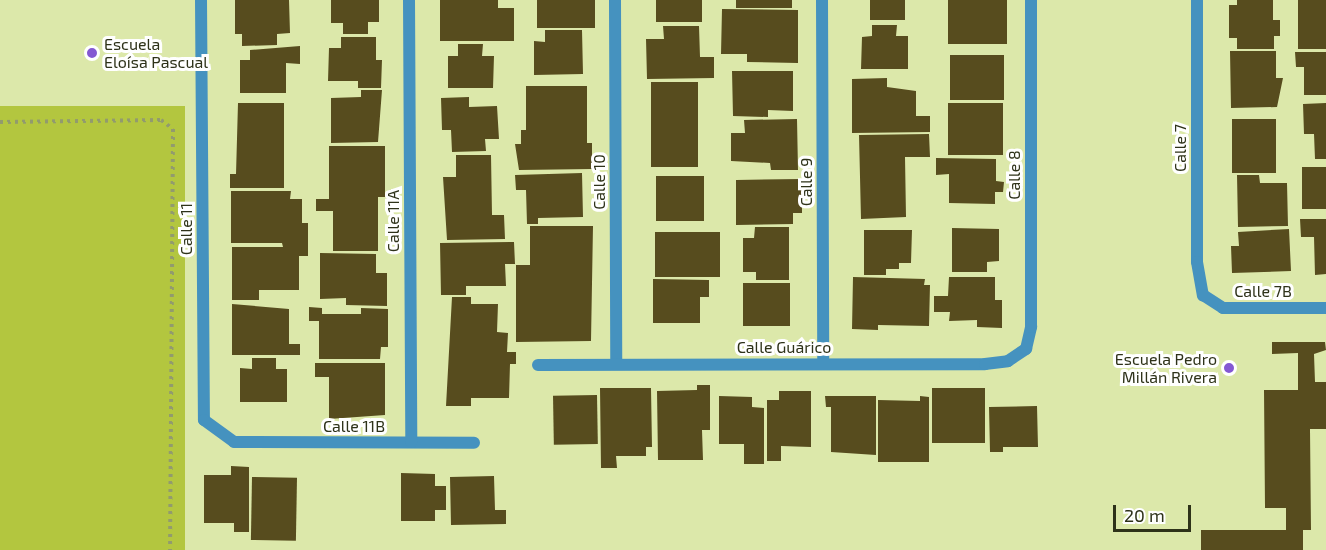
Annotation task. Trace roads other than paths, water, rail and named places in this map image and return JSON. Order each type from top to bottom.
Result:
[{"type":"street","name":"Calle 11","points":[[201,0],[204,420],[234,442]]},
{"type":"street","name":"Calle 11A","points":[[409,0],[411,442]]},
{"type":"street","name":"Calle 10","points":[[615,0],[616,364]]},
{"type":"street","name":"Calle 9","points":[[822,0],[822,364]]},
{"type":"street","name":"Calle 8","points":[[1026,349],[1031,327],[1031,0]]},
{"type":"street","name":"Calle 7","points":[[1197,0],[1197,262],[1203,295]]},
{"type":"street","name":"Calle 7B","points":[[1203,295],[1223,308],[1326,308]]},
{"type":"street","name":"Calle Guárico","points":[[538,365],[984,364],[1008,362],[1026,349]]},
{"type":"street","name":"Calle 11B","points":[[234,442],[474,443]]},
{"type":"place","name":"Escuela Eloísa Pascual","points":[[92,53]]},
{"type":"place","name":"Escuela Pedro Millán Rivera","points":[[1229,368]]}]
